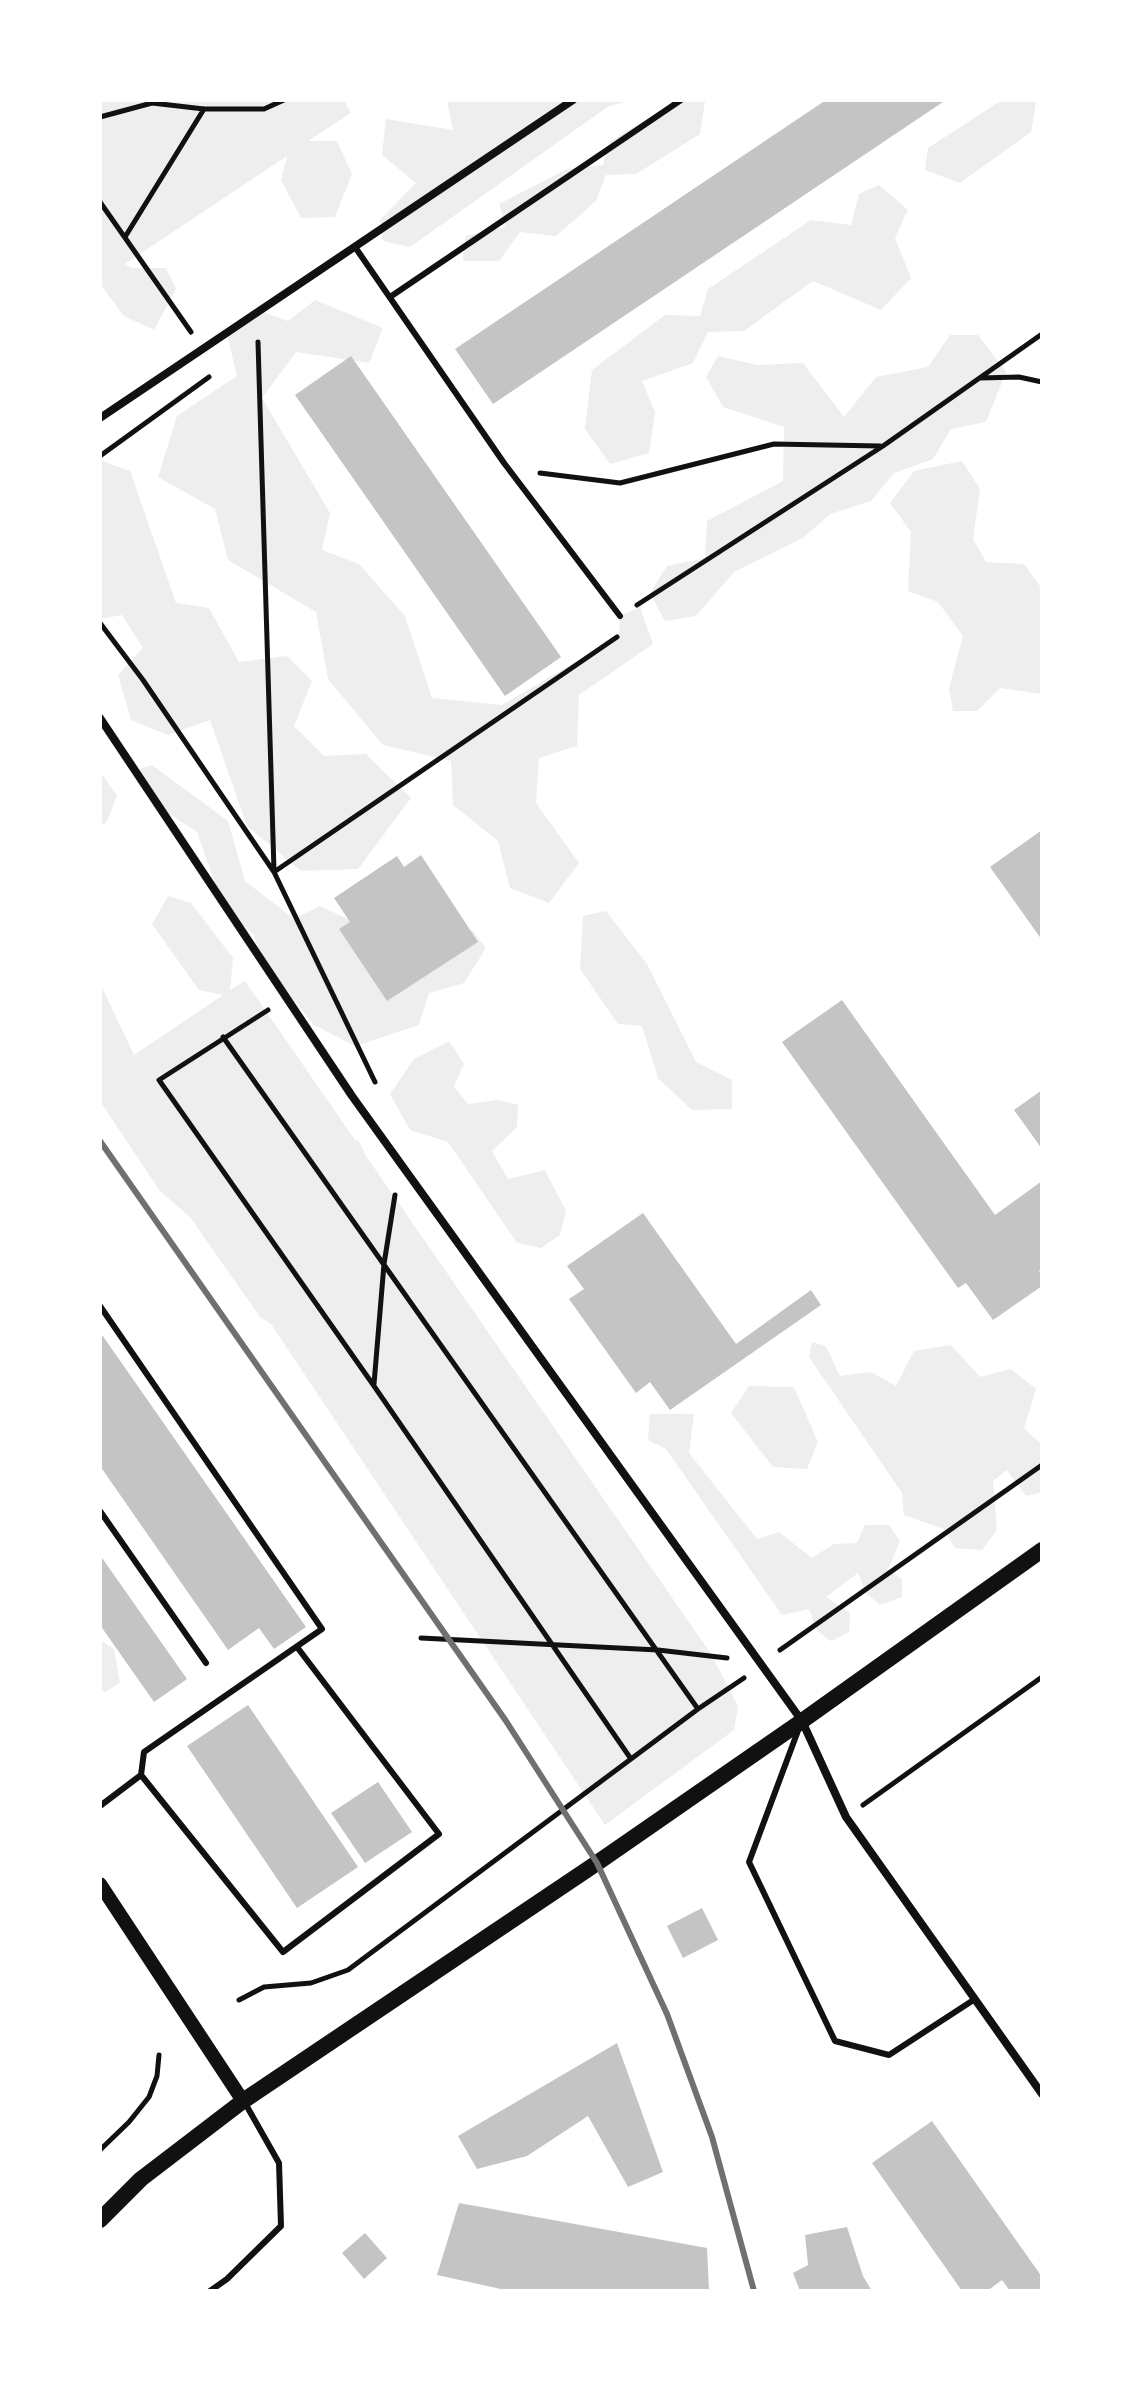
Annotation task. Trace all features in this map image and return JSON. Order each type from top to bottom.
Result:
[{"type":"main road","points":[[100,2220],[141,2179],[243,2101],[597,1863],[1042,1550]]},
{"type":"street","points":[[100,418],[573,100]]},
{"type":"street","points":[[100,718],[286,999],[400,1163],[802,1721],[846,1817],[1042,2094]]},
{"type":"street","points":[[100,1884],[243,2101]]},
{"type":"lane","points":[[390,297],[681,100]]},
{"type":"lane","points":[[355,247],[504,463],[620,616]]},
{"type":"lane","points":[[100,1306],[322,1629],[144,1752],[141,1775],[100,1806]]},
{"type":"lane","points":[[100,1511],[206,1663]]},
{"type":"lane","points":[[141,1775],[283,1952],[439,1834],[297,1647]]},
{"type":"lane","points":[[802,1721],[749,1862],[835,2041],[889,2055],[975,1999]]},
{"type":"lane","points":[[210,2291],[227,2279],[281,2226],[279,2163],[243,2101]]},
{"type":"path","points":[[100,117],[149,102],[204,109],[264,109],[284,100]]},
{"type":"path","points":[[125,237],[204,109]]},
{"type":"path","points":[[100,202],[203,349]]},
{"type":"path","points":[[274,872],[619,635],[620,616],[883,446],[1042,334]]},
{"type":"path","points":[[258,342],[274,872]]},
{"type":"path","points":[[978,378],[1019,377],[1042,382]]},
{"type":"path","points":[[504,463],[550,475],[620,483],[774,444],[883,446]]},
{"type":"path","points":[[100,623],[143,680],[274,872],[373,1080],[383,1093]]},
{"type":"path","points":[[286,999],[159,1080],[631,1759]]},
{"type":"path","points":[[223,1037],[698,1709]]},
{"type":"path","points":[[374,1386],[384,1264],[400,1163]]},
{"type":"path","points":[[781,1649],[1042,1465]]},
{"type":"path","points":[[421,1638],[711,1654],[763,1667]]},
{"type":"path","points":[[239,2000],[264,1987],[311,1983],[348,1970],[698,1709],[763,1667]]},
{"type":"path","points":[[846,1817],[1042,1677]]},
{"type":"path","points":[[100,2150],[149,2097],[157,2076],[159,2055]]},
{"type":"shaded area","points":[[100,100],[344,100],[351,113],[308,141],[337,141],[352,174],[335,217],[301,218],[281,180],[287,156],[125,264],[132,268],[166,268],[176,289],[154,330],[124,316],[100,284]]},
{"type":"shaded area","points":[[447,100],[634,100],[609,106],[410,247],[383,241],[380,220],[416,183],[382,155],[386,119],[453,130]]},
{"type":"shaded area","points":[[1002,100],[1036,102],[1031,132],[960,183],[925,170],[928,148]]},
{"type":"shaded area","points":[[676,102],[705,102],[700,134],[636,174],[606,175],[596,201],[556,236],[520,232],[499,261],[463,261],[465,236],[506,227],[499,204],[567,169],[603,165],[609,142]]},
{"type":"shaded area","points":[[879,185],[908,210],[895,238],[911,278],[881,310],[813,281],[744,331],[708,332],[693,363],[642,381],[655,412],[649,453],[610,464],[585,429],[592,370],[665,315],[700,316],[708,289],[811,220],[851,225],[859,194]]},
{"type":"shaded area","points":[[315,300],[383,328],[369,363],[296,352],[262,398],[330,513],[322,550],[359,564],[405,616],[432,698],[502,705],[619,636],[620,616],[640,607],[653,644],[579,695],[577,746],[539,758],[536,803],[579,863],[549,903],[510,888],[498,841],[453,805],[451,761],[383,745],[328,679],[316,612],[228,560],[215,509],[158,477],[177,416],[237,376],[227,335],[260,311],[288,321]]},
{"type":"shaded area","points":[[950,335],[978,335],[1006,372],[986,422],[951,429],[933,459],[894,473],[871,501],[830,514],[803,538],[734,572],[696,616],[665,621],[650,593],[667,566],[705,558],[707,521],[783,481],[784,427],[723,407],[706,377],[718,356],[757,365],[803,363],[844,417],[876,377],[928,367]]},
{"type":"shaded area","points":[[100,460],[130,471],[176,603],[209,608],[239,662],[287,656],[312,681],[294,726],[324,756],[366,754],[411,798],[358,869],[301,871],[247,826],[210,720],[168,735],[131,720],[118,675],[143,648],[122,615],[100,619]]},
{"type":"shaded area","points":[[962,461],[980,489],[973,539],[986,562],[1024,564],[1042,589],[1042,694],[1000,688],[977,711],[953,711],[949,688],[963,636],[938,602],[908,591],[911,532],[890,503],[914,471]]},
{"type":"shaded area","points":[[152,765],[228,821],[245,881],[294,919],[320,906],[354,922],[437,932],[472,930],[486,948],[464,983],[429,993],[419,1025],[355,1046],[314,1025],[261,960],[254,935],[224,908],[197,832],[153,803],[136,770]]},
{"type":"shaded area","points":[[100,771],[117,796],[106,823],[100,825]]},
{"type":"shaded area","points":[[168,896],[191,903],[233,958],[230,990],[245,981],[355,1140],[359,1141],[366,1156],[711,1654],[738,1706],[734,1730],[605,1825],[271,1324],[260,1317],[190,1217],[160,1191],[100,1101],[100,983],[134,1055],[223,995],[199,990],[152,924]]},
{"type":"shaded area","points":[[606,911],[647,964],[696,1062],[732,1080],[732,1109],[692,1110],[658,1078],[642,1026],[618,1024],[580,969],[583,916]]},
{"type":"shaded area","points":[[449,1041],[464,1064],[454,1087],[468,1104],[498,1100],[518,1105],[517,1127],[492,1151],[508,1179],[545,1170],[566,1211],[560,1235],[541,1248],[517,1243],[448,1142],[410,1130],[390,1094],[414,1059]]},
{"type":"shaded area","points":[[812,1342],[826,1346],[840,1376],[871,1372],[896,1386],[914,1351],[951,1345],[980,1377],[1011,1369],[1036,1389],[1024,1428],[1042,1445],[1042,1492],[1026,1496],[1007,1470],[993,1481],[997,1530],[982,1550],[955,1548],[944,1529],[904,1515],[902,1493],[809,1357]]},
{"type":"shaded area","points":[[749,1386],[794,1387],[818,1442],[807,1469],[773,1467],[731,1413]]},
{"type":"shaded area","points":[[650,1414],[694,1414],[689,1453],[757,1539],[779,1532],[812,1558],[834,1544],[857,1543],[865,1525],[889,1525],[900,1541],[888,1570],[902,1579],[902,1597],[880,1605],[866,1593],[858,1573],[826,1597],[850,1613],[849,1632],[831,1641],[817,1631],[809,1609],[782,1615],[666,1449],[648,1440]]},
{"type":"shaded area","points":[[100,1640],[114,1649],[120,1683],[105,1692],[100,1689]]},
{"type":"building","points":[[826,100],[946,100],[493,404],[455,349]]},
{"type":"building","points":[[351,356],[561,657],[505,696],[295,395]]},
{"type":"building","points":[[1042,830],[1042,940],[990,867]]},
{"type":"building","points":[[421,855],[478,942],[387,1001],[339,929],[350,922],[334,898],[397,856],[404,867]]},
{"type":"building","points":[[842,1000],[995,1215],[1042,1181],[1042,1269],[1039,1271],[1042,1286],[993,1320],[966,1283],[958,1288],[782,1042]]},
{"type":"building","points":[[1042,1090],[1042,1149],[1014,1110]]},
{"type":"building","points":[[643,1213],[736,1344],[811,1290],[821,1305],[670,1410],[650,1382],[636,1393],[569,1299],[584,1289],[567,1266]]},
{"type":"building","points":[[100,1332],[306,1627],[274,1649],[259,1628],[228,1650],[100,1466]]},
{"type":"building","points":[[100,1555],[187,1679],[154,1702],[100,1625]]},
{"type":"building","points":[[248,1705],[358,1867],[297,1908],[187,1746]]},
{"type":"building","points":[[378,1782],[412,1832],[365,1863],[331,1813]]},
{"type":"building","points":[[702,1908],[718,1940],[683,1958],[667,1926]]},
{"type":"building","points":[[617,2043],[663,2172],[628,2187],[588,2116],[527,2156],[477,2169],[458,2136]]},
{"type":"building","points":[[932,2121],[1042,2277],[1042,2291],[1010,2291],[1002,2280],[987,2291],[962,2291],[872,2163]]},
{"type":"building","points":[[459,2203],[707,2248],[709,2291],[510,2291],[437,2275]]},
{"type":"building","points":[[847,2227],[863,2276],[872,2291],[800,2291],[793,2273],[808,2265],[805,2235]]},
{"type":"building","points":[[365,2233],[387,2258],[364,2279],[342,2253]]},
{"type":"railway","points":[[100,1141],[506,1721],[597,1863],[667,2014],[712,2137],[754,2291]]}]
